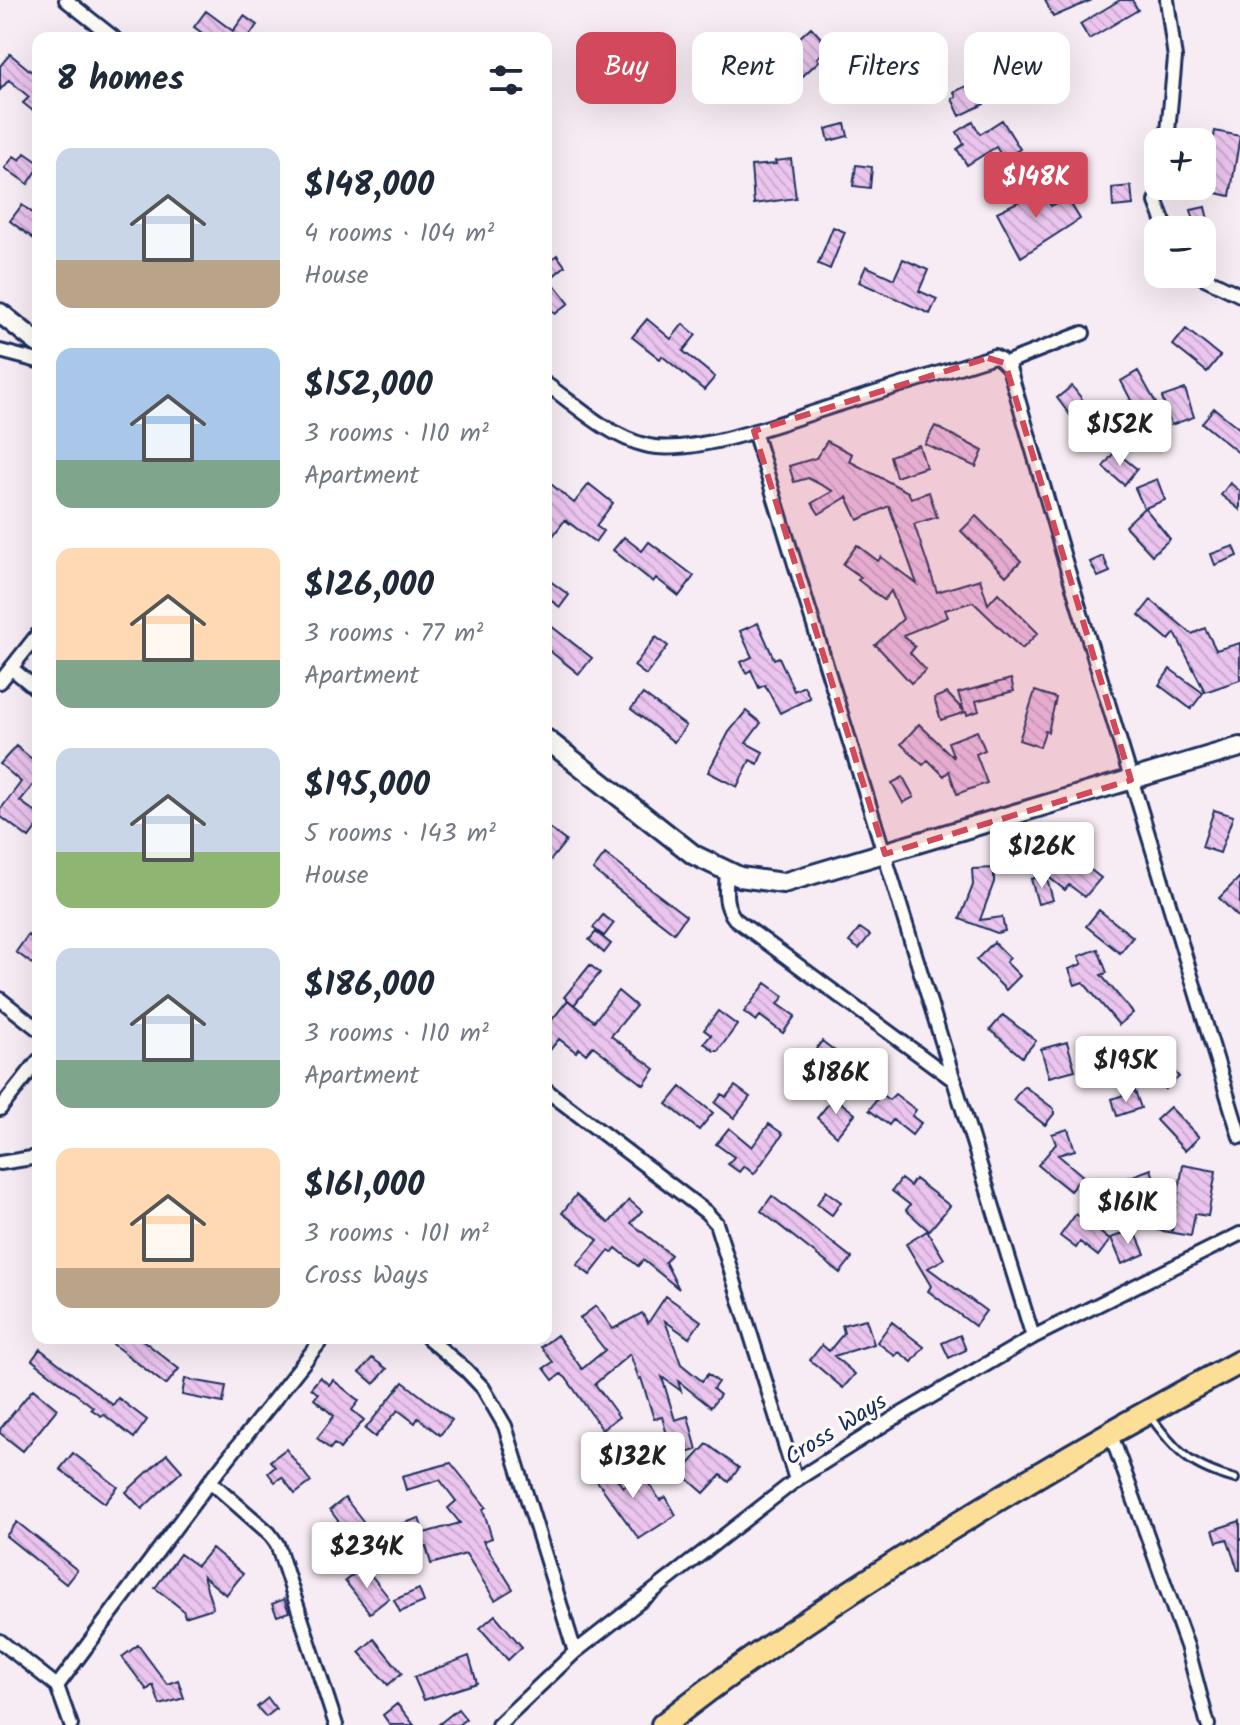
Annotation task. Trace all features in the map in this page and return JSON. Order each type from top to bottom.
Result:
[{"type":"highway","points":[[663,1725],[756,1653],[958,1522],[1111,1435],[1147,1411],[1240,1362]]},
{"type":"street","points":[[66,0],[106,32]]},
{"type":"street","points":[[1167,0],[1175,58],[1168,128]]},
{"type":"street","points":[[1216,284],[1240,295]]},
{"type":"street","points":[[0,313],[32,338]]},
{"type":"street","points":[[1005,363],[1083,333]]},
{"type":"street","points":[[0,351],[32,359]]},
{"type":"street","points":[[552,388],[619,435],[646,446],[680,448],[754,431],[994,356],[1005,363],[1240,1137]]},
{"type":"street","points":[[754,431],[1033,1337]]},
{"type":"street","points":[[0,682],[32,642]]},
{"type":"street","points":[[11,668],[32,685]]},
{"type":"street","points":[[552,744],[694,855],[727,872],[763,882],[783,883],[1240,747]]},
{"type":"street","points":[[727,872],[725,898],[728,910],[735,919],[955,1081]]},
{"type":"street","points":[[0,999],[32,1024]]},
{"type":"street","points":[[0,1109],[32,1069]]},
{"type":"street","points":[[552,1095],[706,1212],[716,1223],[796,1480]]},
{"type":"street","points":[[0,1163],[32,1158]]},
{"type":"street","name":"Cross Ways","points":[[498,1725],[575,1652],[796,1480],[1033,1337],[1240,1234]]},
{"type":"street","points":[[57,1686],[210,1481],[318,1344]]},
{"type":"street","points":[[435,1344],[483,1388],[505,1426],[575,1652]]},
{"type":"street","points":[[1111,1435],[1187,1646],[1208,1725]]},
{"type":"street","points":[[210,1481],[269,1533],[277,1544],[336,1725]]},
{"type":"street","points":[[0,1641],[57,1686],[71,1725]]},
{"type":"lane","points":[[1147,1411],[1170,1442],[1193,1464],[1235,1479]]},
{"type":"highlighted area","points":[[988,358],[1005,363],[1131,780],[885,854],[754,431]]},
{"type":"building","points":[[1045,0],[1092,0],[1053,17]]},
{"type":"building","points":[[1120,0],[1132,0],[1138,10],[1089,39],[1080,24]]},
{"type":"building","points":[[206,11],[233,31],[244,16],[257,25],[252,32],[201,32],[194,27]]},
{"type":"building","points":[[811,27],[819,36],[819,61],[803,76],[803,34]]},
{"type":"building","points":[[10,54],[32,72],[32,110],[23,103],[29,97],[9,80],[0,90],[0,66]]},
{"type":"building","points":[[964,87],[964,104],[984,104],[960,116],[952,99],[956,97],[954,92]]},
{"type":"building","points":[[1002,120],[1020,149],[1004,159],[996,147],[967,165],[957,149],[964,144],[957,132],[973,122],[980,134]]},
{"type":"building","points":[[845,124],[848,136],[829,141],[826,129]]},
{"type":"building","points":[[1216,131],[1240,136],[1230,196],[1216,193]]},
{"type":"building","points":[[25,153],[32,158],[32,178],[28,184],[5,168],[14,156],[20,160]]},
{"type":"building","points":[[791,159],[796,198],[754,204],[751,166]]},
{"type":"building","points":[[856,165],[872,167],[870,188],[853,186]]},
{"type":"building","points":[[1131,186],[1133,205],[1113,207],[1112,188]]},
{"type":"building","points":[[1039,187],[1051,206],[1066,196],[1080,219],[1021,257],[997,212],[1024,199],[1022,197]]},
{"type":"building","points":[[22,205],[32,212],[32,238],[10,221]]},
{"type":"building","points":[[1205,207],[1207,216],[1193,216],[1191,210]]},
{"type":"building","points":[[833,227],[845,232],[830,269],[818,264]]},
{"type":"building","points":[[557,255],[565,266],[552,277],[552,259]]},
{"type":"building","points":[[903,259],[928,270],[919,291],[937,299],[930,314],[859,282],[866,266],[894,279]]},
{"type":"building","points":[[552,282],[569,303],[555,314],[552,310]]},
{"type":"building","points":[[647,319],[671,339],[683,324],[696,335],[683,351],[715,377],[704,390],[662,356],[660,359],[632,337]]},
{"type":"building","points":[[1186,329],[1220,356],[1207,372],[1173,345]]},
{"type":"building","points":[[1138,371],[1157,405],[1127,421],[1118,407],[1131,400],[1121,381]]},
{"type":"building","points":[[1072,386],[1098,420],[1083,432],[1057,398]]},
{"type":"building","points":[[1185,389],[1194,417],[1171,425],[1162,397]]},
{"type":"building","points":[[1214,408],[1240,429],[1240,454],[1202,423]]},
{"type":"building","points":[[935,426],[983,451],[976,467],[925,444]]},
{"type":"building","points":[[827,441],[852,454],[849,461],[908,492],[911,498],[929,492],[937,517],[914,524],[937,592],[980,579],[988,604],[998,593],[1038,633],[1022,649],[973,602],[945,610],[948,617],[903,635],[915,647],[910,653],[926,670],[911,683],[874,646],[903,619],[891,591],[884,600],[843,564],[857,545],[878,561],[881,557],[917,584],[889,506],[858,520],[847,497],[819,514],[812,503],[833,491],[808,478],[794,482],[789,466],[816,458]]},
{"type":"building","points":[[919,445],[926,467],[896,477],[890,456]]},
{"type":"building","points":[[1115,451],[1137,469],[1124,485],[1103,467]]},
{"type":"building","points":[[1157,479],[1165,500],[1145,508],[1170,539],[1152,555],[1125,526],[1144,508],[1135,488]]},
{"type":"building","points":[[1230,483],[1240,491],[1240,510],[1221,495]]},
{"type":"building","points":[[589,484],[613,503],[596,526],[603,531],[595,542],[565,520],[552,537],[552,485],[574,503]]},
{"type":"building","points":[[976,516],[1021,561],[1006,576],[961,531]]},
{"type":"building","points":[[624,537],[642,551],[649,542],[694,576],[679,596],[656,578],[653,582],[613,550]]},
{"type":"building","points":[[1234,546],[1238,556],[1215,565],[1211,554]]},
{"type":"building","points":[[1103,556],[1110,572],[1098,577],[1090,562]]},
{"type":"building","points":[[552,582],[569,595],[560,607],[552,601]]},
{"type":"building","points":[[1151,600],[1192,634],[1205,628],[1216,650],[1240,643],[1240,680],[1205,692],[1175,633],[1169,640],[1139,615]]},
{"type":"building","points":[[758,623],[774,659],[779,657],[794,691],[804,686],[810,698],[780,713],[765,685],[759,688],[751,670],[746,673],[741,662],[752,657],[740,631]]},
{"type":"building","points":[[552,627],[592,658],[579,674],[552,653]]},
{"type":"building","points":[[656,637],[668,646],[646,675],[634,666]]},
{"type":"building","points":[[1170,669],[1203,693],[1191,709],[1159,685]]},
{"type":"building","points":[[1011,679],[1014,691],[976,701],[979,711],[941,720],[934,698],[947,693],[964,711],[958,693]]},
{"type":"building","points":[[1035,691],[1056,698],[1048,732],[1045,731],[1040,747],[1019,740]]},
{"type":"building","points":[[643,694],[686,726],[674,742],[631,709]]},
{"type":"building","points":[[746,711],[761,723],[746,743],[763,752],[758,764],[750,760],[737,787],[708,772],[729,732]]},
{"type":"building","points":[[919,724],[954,758],[948,742],[977,731],[985,750],[976,754],[987,783],[957,794],[949,771],[944,776],[928,760],[923,765],[901,744]]},
{"type":"building","points":[[16,746],[32,759],[32,786],[20,801],[32,810],[32,834],[29,838],[0,816],[0,810],[21,782],[0,764]]},
{"type":"building","points":[[903,777],[914,797],[903,803],[892,783]]},
{"type":"building","points":[[1214,810],[1233,816],[1220,853],[1202,847]]},
{"type":"building","points":[[552,830],[566,841],[552,858]]},
{"type":"building","points":[[1065,850],[1101,878],[1085,897],[1069,885],[1065,890],[1046,875]]},
{"type":"building","points":[[605,854],[686,916],[674,933],[593,870]]},
{"type":"building","points":[[994,868],[994,882],[980,920],[1002,917],[1005,931],[997,933],[960,919],[973,885],[972,869]]},
{"type":"building","points":[[1046,875],[1053,900],[1038,904],[1031,879]]},
{"type":"building","points":[[1240,877],[1240,919],[1219,898]]},
{"type":"building","points":[[1099,910],[1133,937],[1120,953],[1086,926]]},
{"type":"building","points":[[603,915],[614,923],[604,936],[593,928]]},
{"type":"building","points":[[860,928],[870,935],[859,949],[849,942]]},
{"type":"building","points":[[596,932],[611,944],[604,953],[589,940]]},
{"type":"building","points":[[28,935],[32,938],[32,964],[16,952]]},
{"type":"building","points":[[994,942],[1010,958],[1006,962],[1020,976],[1006,990],[976,960]]},
{"type":"building","points":[[1098,949],[1107,973],[1101,975],[1133,1013],[1119,1025],[1083,982],[1075,985],[1069,969],[1082,964],[1079,956]]},
{"type":"building","points":[[590,965],[600,973],[574,1005],[564,997]]},
{"type":"building","points":[[766,983],[784,996],[778,1004],[795,1016],[783,1033],[760,1016],[756,1021],[744,1012]]},
{"type":"building","points":[[618,991],[636,1006],[611,1036],[655,1069],[644,1085],[593,1046],[586,1054],[579,1048],[576,1052],[559,1039],[552,1048],[552,1020],[568,1000],[594,1021]]},
{"type":"building","points":[[718,1011],[737,1025],[718,1051],[714,1051],[704,1043],[711,1035],[704,1030]]},
{"type":"building","points":[[1003,1015],[1036,1041],[1022,1057],[990,1030]]},
{"type":"building","points":[[822,1041],[853,1065],[841,1080],[811,1056]]},
{"type":"building","points":[[1067,1042],[1075,1070],[1049,1077],[1041,1049]]},
{"type":"building","points":[[1151,1044],[1179,1077],[1165,1089],[1157,1080],[1150,1085],[1140,1073],[1147,1067],[1137,1056]]},
{"type":"building","points":[[735,1086],[750,1097],[734,1118],[715,1103],[722,1094],[726,1097]]},
{"type":"building","points":[[1024,1086],[1054,1109],[1054,1114],[1045,1125],[1013,1100]]},
{"type":"building","points":[[681,1087],[713,1113],[699,1130],[667,1104]]},
{"type":"building","points":[[1135,1091],[1141,1108],[1117,1116],[1112,1099]]},
{"type":"building","points":[[881,1094],[889,1100],[895,1094],[916,1110],[912,1116],[921,1123],[912,1135],[893,1120],[889,1125],[869,1110]]},
{"type":"building","points":[[834,1097],[855,1114],[837,1136],[817,1118]]},
{"type":"building","points":[[1170,1107],[1199,1137],[1185,1151],[1156,1120]]},
{"type":"building","points":[[769,1124],[783,1134],[754,1174],[744,1166],[739,1172],[728,1164],[734,1157],[716,1144],[729,1128],[752,1147]]},
{"type":"building","points":[[1068,1129],[1075,1150],[1058,1155],[1083,1176],[1070,1191],[1038,1165],[1056,1144],[1052,1134]]},
{"type":"building","points":[[1183,1165],[1216,1171],[1208,1216],[1195,1214],[1191,1236],[1157,1230],[1161,1202],[1139,1210],[1135,1200],[1093,1213],[1083,1182],[1098,1177],[1101,1185],[1114,1183],[1151,1169],[1172,1231]]},
{"type":"building","points":[[901,1179],[910,1186],[915,1179],[950,1206],[929,1231],[906,1210],[910,1205],[892,1191]]},
{"type":"building","points":[[826,1191],[841,1202],[832,1215],[817,1204]]},
{"type":"building","points":[[576,1195],[609,1223],[629,1200],[642,1211],[631,1223],[671,1255],[665,1262],[679,1289],[643,1260],[638,1266],[616,1248],[612,1253],[609,1251],[590,1275],[577,1265],[598,1240],[562,1213]]},
{"type":"building","points":[[772,1196],[852,1258],[840,1273],[761,1211]]},
{"type":"building","points":[[1076,1214],[1110,1240],[1098,1256],[1080,1242],[1076,1248],[1060,1236]]},
{"type":"building","points":[[1134,1229],[1145,1254],[1122,1264],[1111,1238]]},
{"type":"building","points":[[927,1231],[944,1259],[928,1268],[986,1311],[975,1326],[928,1291],[931,1286],[906,1244]]},
{"type":"building","points":[[666,1296],[701,1321],[689,1338],[665,1321],[681,1364],[702,1381],[708,1374],[718,1382],[713,1389],[720,1395],[711,1407],[678,1381],[681,1391],[662,1377],[675,1420],[688,1416],[697,1450],[673,1456],[662,1417],[654,1419],[630,1354],[595,1384],[619,1417],[602,1429],[566,1378],[561,1374],[553,1380],[544,1368],[553,1362],[541,1347],[552,1344],[552,1339],[557,1335],[582,1369],[605,1350],[580,1318],[596,1306],[613,1329],[642,1313],[648,1323]]},
{"type":"building","points":[[866,1319],[874,1344],[834,1356],[855,1374],[843,1388],[810,1360],[822,1345],[829,1351],[844,1333],[842,1325]]},
{"type":"building","points":[[892,1322],[924,1347],[912,1362],[899,1352],[895,1356],[877,1342]]},
{"type":"building","points":[[960,1335],[966,1350],[949,1358],[942,1343]]},
{"type":"building","points":[[113,1344],[148,1344],[179,1369],[166,1385]]},
{"type":"building","points":[[40,1349],[113,1405],[118,1398],[147,1420],[134,1438],[103,1414],[101,1416],[91,1409],[93,1407],[32,1360]]},
{"type":"building","points":[[372,1358],[387,1369],[374,1384],[360,1372]]},
{"type":"building","points":[[320,1377],[329,1385],[333,1380],[359,1401],[352,1410],[364,1420],[340,1449],[334,1444],[330,1449],[317,1438],[334,1416],[314,1399],[318,1394],[311,1388]]},
{"type":"building","points":[[185,1379],[226,1386],[223,1403],[182,1395]]},
{"type":"building","points":[[403,1382],[452,1420],[440,1435],[418,1418],[415,1423],[398,1410],[375,1437],[365,1429]]},
{"type":"building","points":[[33,1389],[57,1409],[23,1451],[0,1433],[0,1429]]},
{"type":"building","points":[[707,1444],[739,1468],[729,1482],[721,1475],[704,1493],[681,1473]]},
{"type":"building","points":[[286,1449],[311,1482],[295,1494],[282,1477],[275,1482],[268,1473],[275,1467],[270,1461]]},
{"type":"building","points":[[73,1453],[118,1487],[105,1503],[60,1469]]},
{"type":"building","points":[[167,1454],[182,1471],[142,1509],[126,1492]]},
{"type":"building","points":[[601,1456],[623,1487],[642,1474],[660,1500],[666,1497],[676,1515],[639,1539],[587,1467]]},
{"type":"building","points":[[451,1463],[486,1507],[483,1509],[492,1538],[483,1541],[513,1589],[495,1600],[466,1554],[431,1564],[426,1546],[412,1547],[379,1560],[368,1536],[419,1518],[424,1533],[460,1523],[448,1508],[456,1501],[440,1480],[406,1490],[402,1476]]},
{"type":"building","points":[[345,1498],[370,1530],[354,1542],[330,1510]]},
{"type":"building","points":[[1240,1521],[1238,1570],[1227,1539],[1217,1542],[1213,1530]]},
{"type":"building","points":[[17,1522],[77,1570],[66,1584],[6,1536]]},
{"type":"building","points":[[212,1548],[243,1574],[226,1595],[203,1576],[213,1608],[185,1617],[183,1610],[155,1588],[180,1554],[197,1566]]},
{"type":"building","points":[[364,1566],[389,1598],[370,1613],[345,1581]]},
{"type":"building","points":[[419,1589],[424,1602],[400,1612],[394,1600]]},
{"type":"building","points":[[284,1599],[289,1612],[277,1616],[272,1604]]},
{"type":"building","points":[[495,1615],[522,1647],[508,1660],[480,1628]]},
{"type":"building","points":[[374,1639],[402,1673],[388,1685],[359,1652]]},
{"type":"building","points":[[138,1645],[167,1684],[178,1680],[184,1698],[160,1705],[153,1685],[147,1690],[122,1657]]},
{"type":"building","points":[[469,1656],[477,1683],[424,1700],[414,1677]]},
{"type":"building","points":[[268,1698],[276,1709],[266,1717],[257,1707]]},
{"type":"building","points":[[397,1704],[414,1725],[390,1725],[383,1715]]},
{"type":"building","points":[[458,1709],[466,1719],[458,1725],[438,1725]]}]
